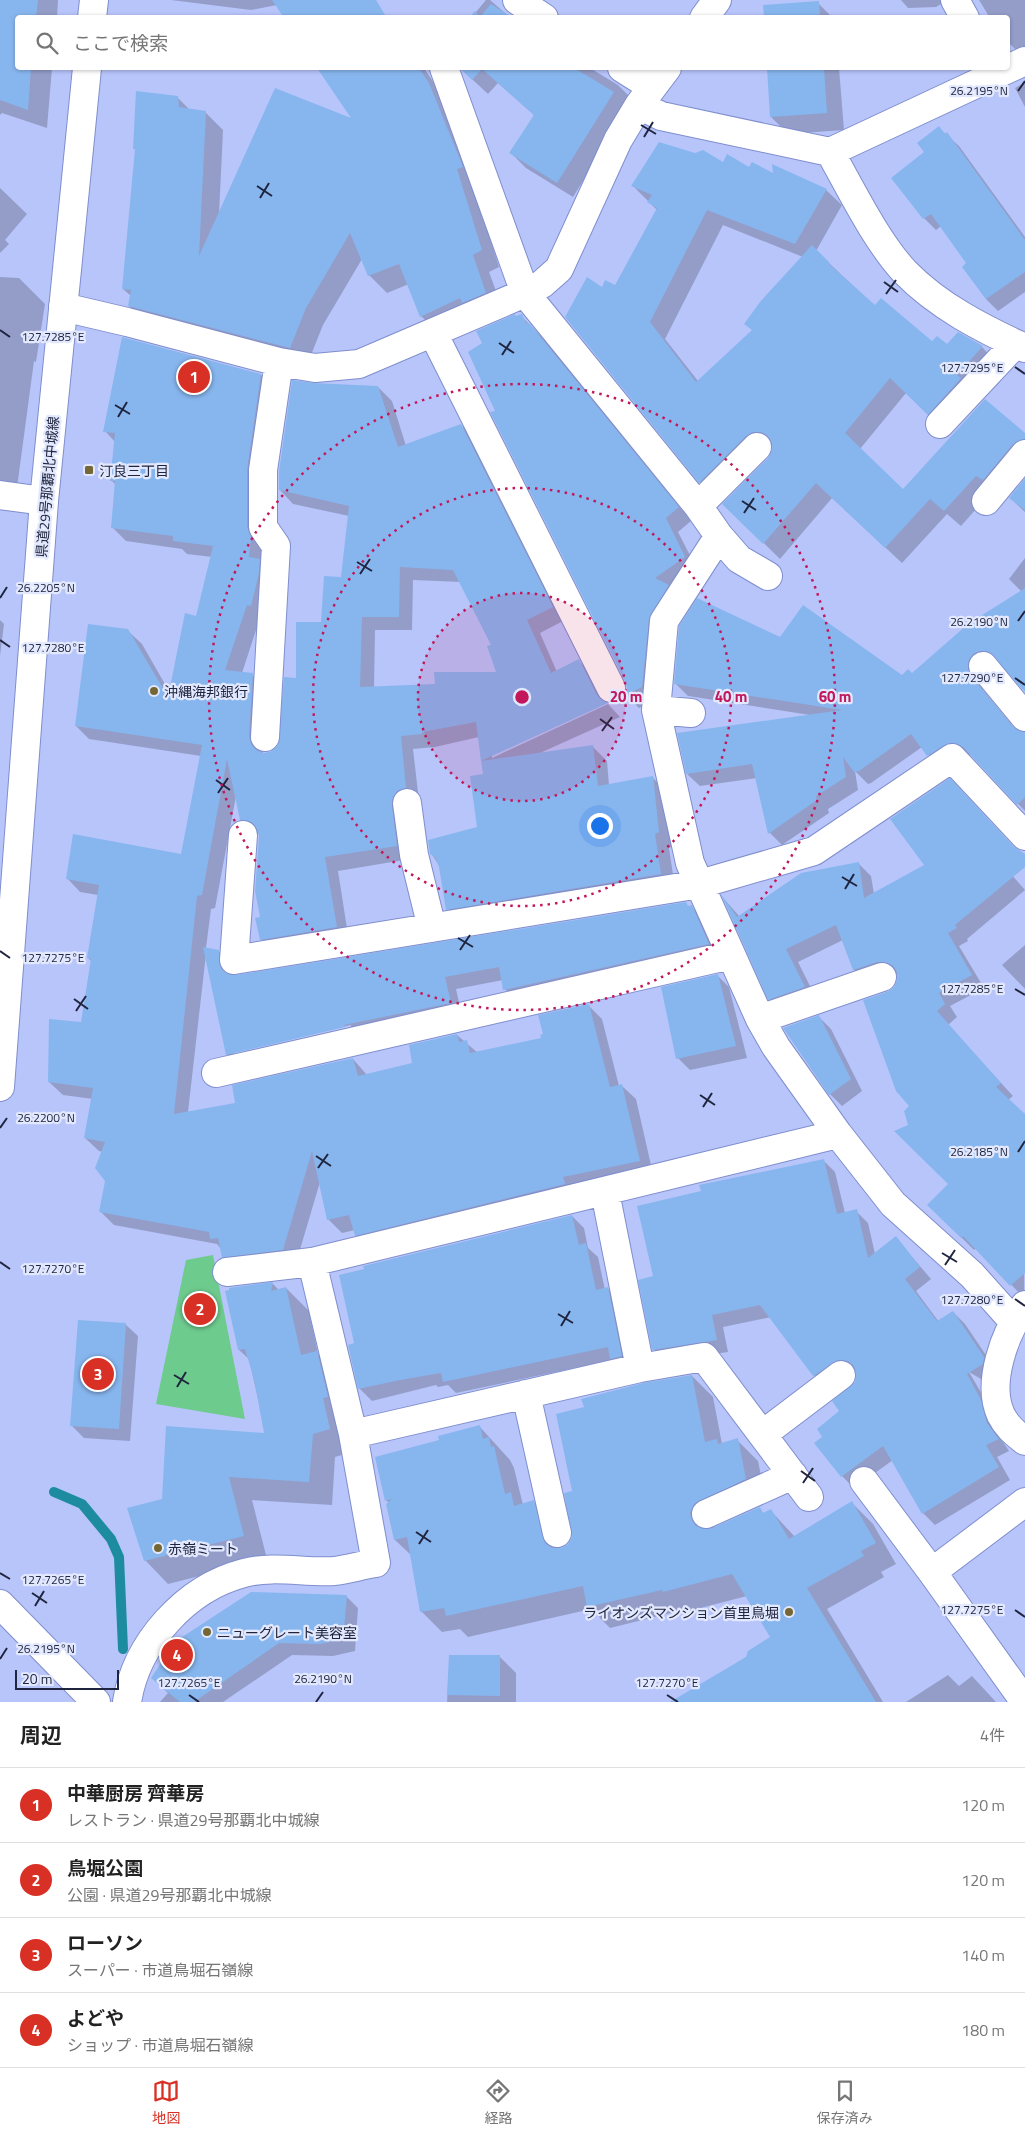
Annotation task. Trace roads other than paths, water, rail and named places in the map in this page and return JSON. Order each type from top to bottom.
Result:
[{"type":"street","points":[[92,15],[94,0]]},
{"type":"street","points":[[517,0],[540,15]]},
{"type":"street","points":[[706,15],[717,0]]},
{"type":"street","points":[[955,0],[963,15]]},
{"type":"street","points":[[1010,66],[1025,61]]},
{"type":"street","name":"県道29号那覇北中城線","points":[[0,1087],[44,501],[87,70]]},
{"type":"street","points":[[445,70],[525,294],[698,506],[719,536],[739,559],[768,576]]},
{"type":"street","points":[[625,70],[653,86],[662,116],[830,152],[996,71]]},
{"type":"street","points":[[63,308],[127,322],[279,362],[315,368],[359,364],[525,294],[542,284],[559,269],[618,140],[653,86]]},
{"type":"street","points":[[830,152],[855,197],[893,257],[905,272],[974,324],[1020,346],[940,424]]},
{"type":"street","points":[[433,333],[611,688]]},
{"type":"street","points":[[265,737],[276,546],[263,527],[263,470],[279,362]]},
{"type":"street","points":[[698,506],[757,447]]},
{"type":"street","points":[[986,501],[1025,454]]},
{"type":"street","points":[[0,495],[44,501]]},
{"type":"street","points":[[719,536],[664,621],[656,710],[690,863],[760,1020],[776,1048],[838,1134],[893,1204],[1019,1313],[1000,1357],[996,1374],[1000,1414],[1010,1428],[1025,1441]]},
{"type":"street","points":[[983,666],[1025,717]]},
{"type":"street","points":[[656,710],[692,713]]},
{"type":"street","points":[[243,835],[234,960],[700,884],[814,850],[952,758],[1025,836]]},
{"type":"street","points":[[407,803],[414,856],[432,928]]},
{"type":"street","points":[[216,1073],[731,955]]},
{"type":"street","points":[[760,1020],[882,977]]},
{"type":"street","points":[[227,1272],[312,1262],[838,1134]]},
{"type":"street","points":[[604,1192],[640,1368]]},
{"type":"street","points":[[127,1702],[133,1676],[166,1620],[192,1597],[244,1573],[272,1569],[335,1571],[376,1563],[353,1434],[312,1262]]},
{"type":"street","points":[[353,1434],[640,1368],[704,1357],[809,1497]]},
{"type":"street","points":[[763,1434],[841,1375]]},
{"type":"street","points":[[526,1394],[557,1533]]},
{"type":"street","points":[[706,1514],[793,1475]]},
{"type":"street","points":[[864,1481],[1025,1702]]},
{"type":"street","points":[[932,1572],[1025,1502]]},
{"type":"street","points":[[0,1604],[96,1702]]},
{"type":"waterway","points":[[54,1492],[82,1504],[111,1539],[119,1557],[123,1649]]},
{"type":"place","name":"中華厨房 齊華房","points":[[194,377]]},
{"type":"place","name":"汀良三丁目","points":[[89,470]]},
{"type":"place","name":"沖縄海邦銀行","points":[[154,691]]},
{"type":"place","name":"鳥堀公園","points":[[200,1309]]},
{"type":"place","name":"ローソン","points":[[98,1374]]},
{"type":"place","name":"赤嶺ミート","points":[[158,1548]]},
{"type":"place","name":"ライオンズマンション首里鳥堀","points":[[789,1612]]},
{"type":"place","name":"ニューグレート美容室","points":[[207,1632]]},
{"type":"place","name":"よどや","points":[[177,1655]]}]
